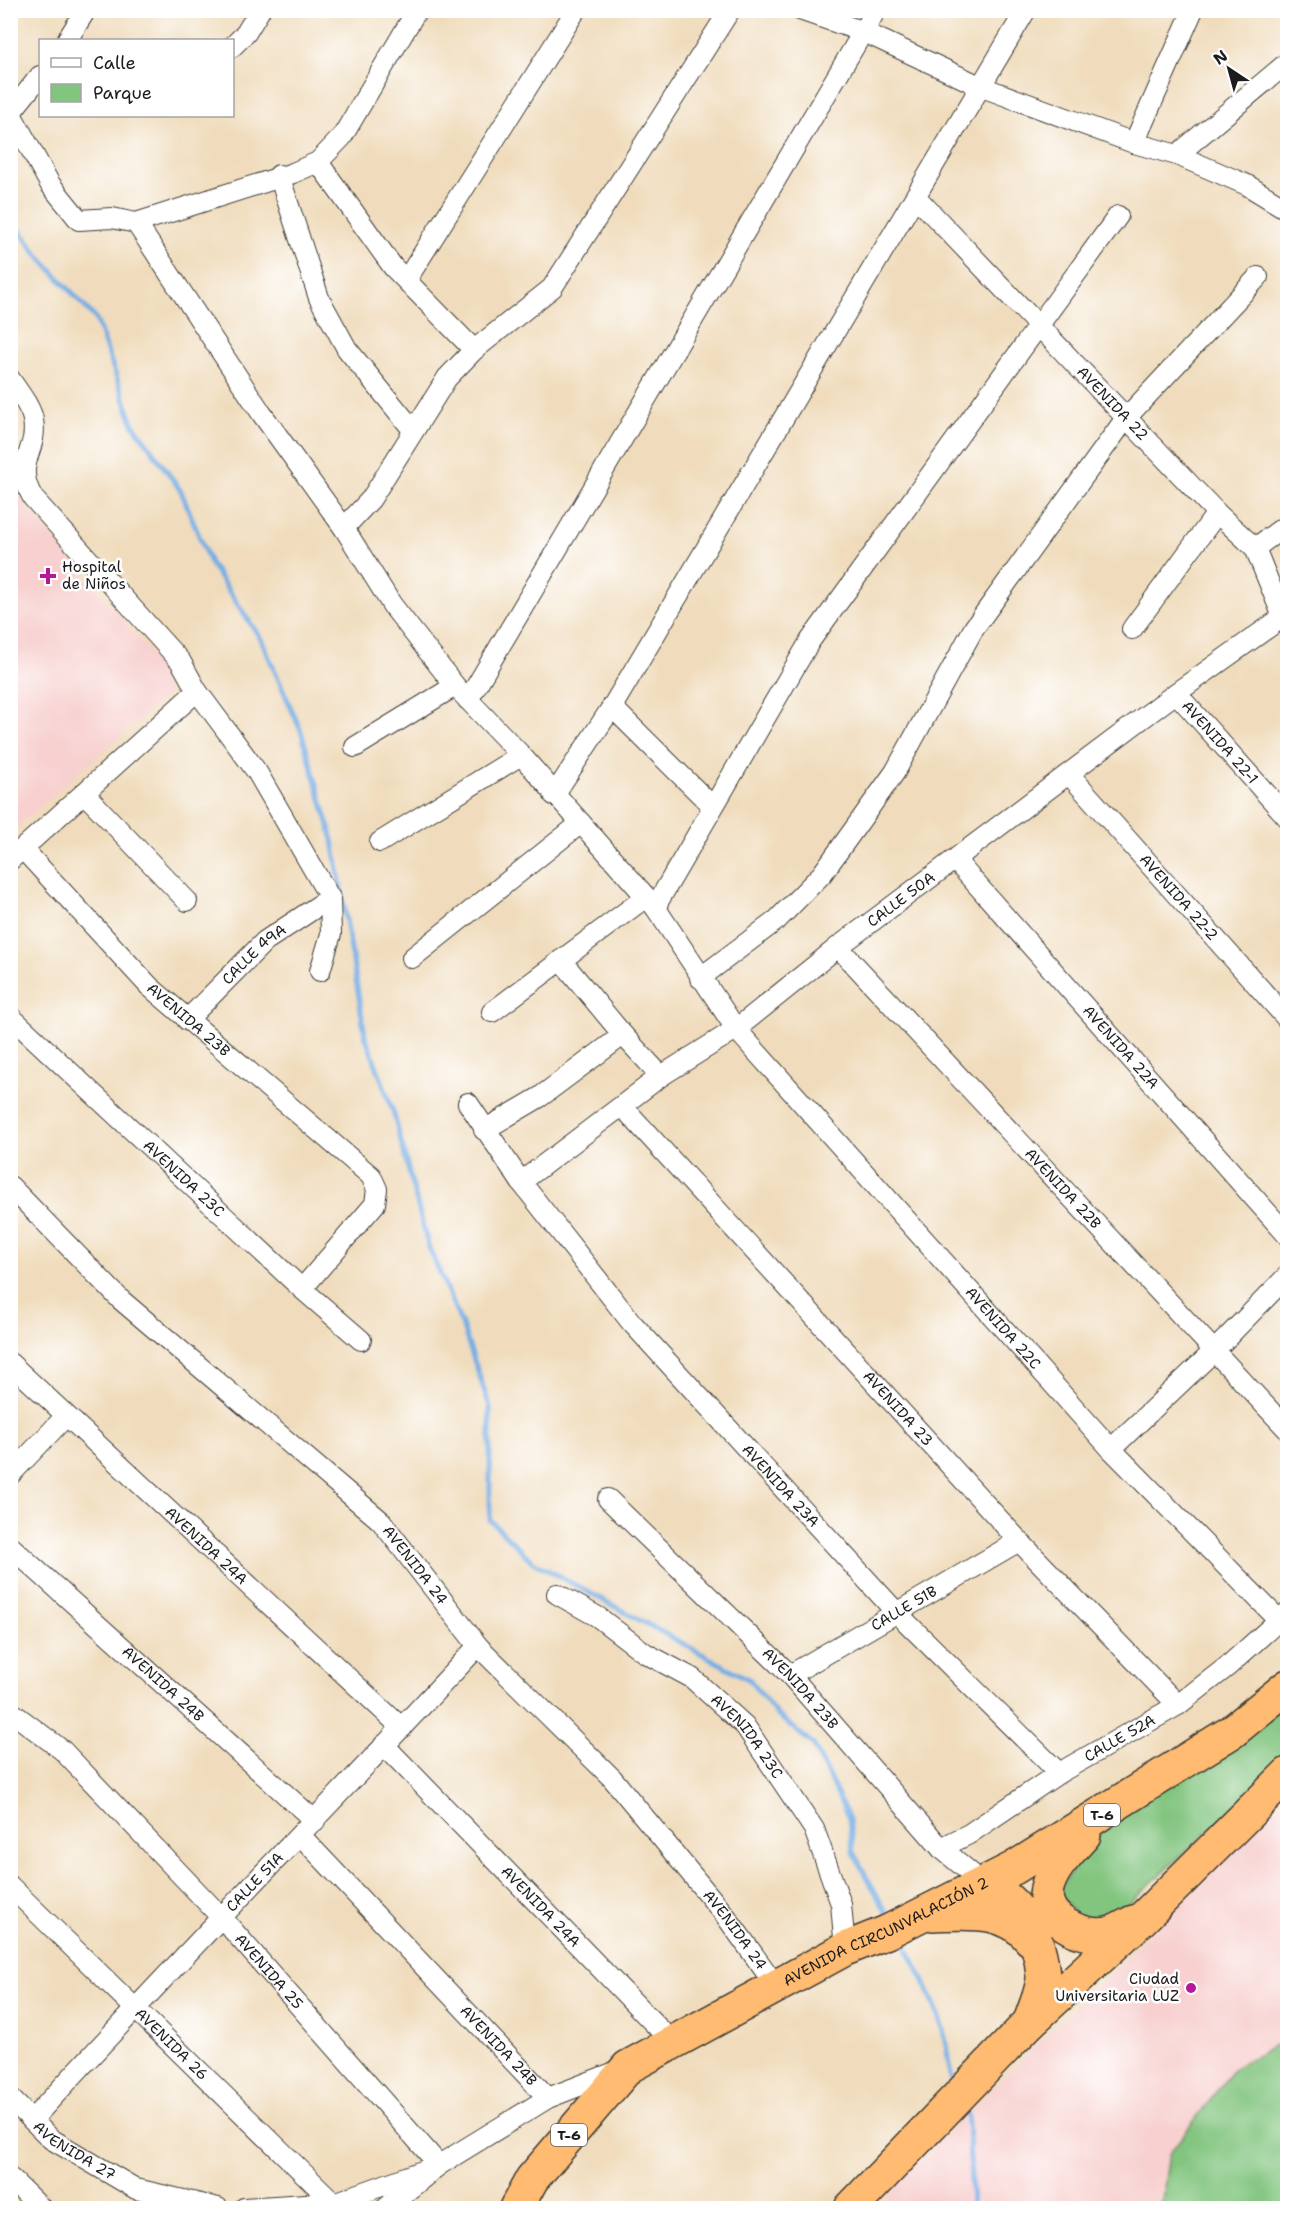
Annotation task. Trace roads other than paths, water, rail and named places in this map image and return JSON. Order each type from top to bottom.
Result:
[{"type":"highway","name":"AVENIDA CIRCUNVALACIÓN 2","points":[[516,2208],[532,2179],[628,2067],[844,1949],[904,1924],[984,1884],[1101,1815],[1233,1731],[1287,1686]]},
{"type":"highway","name":"T-6","points":[[851,2208],[1029,2023],[1143,1918],[1287,1774]]},
{"type":"highway","name":"T-6","points":[[1101,1815],[1058,1865],[1047,1890],[1052,1914],[1076,1932],[1108,1934],[1143,1918]]},
{"type":"highway","name":"T-6","points":[[984,1884],[1014,1903],[1027,1922],[1037,1951],[1043,1979],[1029,2023]]},
{"type":"highway","points":[[904,1924],[988,1914],[1006,1920],[1027,1936],[1037,1951]]},
{"type":"street","points":[[68,39],[86,10]]},
{"type":"street","points":[[234,45],[246,33],[260,10]]},
{"type":"street","points":[[39,77],[11,112],[50,184],[78,220],[112,218],[136,223],[318,162],[342,137],[417,10]]},
{"type":"street","points":[[407,279],[576,10]]},
{"type":"street","points":[[345,528],[371,498],[447,378],[474,350],[552,288],[730,10]]},
{"type":"street","points":[[800,10],[864,32],[982,87],[1134,143],[1177,155],[1247,185],[1287,210]]},
{"type":"street","points":[[355,747],[461,693],[876,10]]},
{"type":"street","points":[[554,795],[612,707],[1026,10]]},
{"type":"street","points":[[1134,143],[1193,10]]},
{"type":"street","points":[[1177,155],[1287,62]]},
{"type":"street","points":[[318,162],[393,267],[474,350]]},
{"type":"street","points":[[279,175],[319,298],[347,349],[413,430]]},
{"type":"street","name":"AVENIDA 22","points":[[916,197],[1217,513],[1255,548],[1285,619]]},
{"type":"street","points":[[492,1012],[561,960],[650,902],[712,806],[810,642],[1118,216]]},
{"type":"street","name":"AVENIDA 22C","points":[[136,223],[262,414],[345,528],[392,605],[461,693],[521,755],[650,902],[736,1029],[1111,1449],[1283,1616]]},
{"type":"street","points":[[700,978],[777,920],[822,874],[895,772],[974,628],[1126,418],[1258,277]]},
{"type":"street","points":[[10,379],[33,418],[34,432],[24,469],[24,477],[33,498],[181,662],[197,690],[257,772],[330,898],[332,934],[320,971]]},
{"type":"street","points":[[1132,630],[1217,513]]},
{"type":"street","points":[[1255,548],[1287,524]]},
{"type":"street","name":"CALLE 50A","points":[[522,1182],[661,1076],[736,1029],[838,947],[1176,693],[1285,619]]},
{"type":"street","points":[[16,854],[197,690]]},
{"type":"street","name":"AVENIDA 22-1","points":[[1176,693],[1287,818]]},
{"type":"street","points":[[612,707],[712,806]]},
{"type":"street","points":[[380,842],[521,755]]},
{"type":"street","name":"AVENIDA 22-2","points":[[1069,774],[1287,1020]]},
{"type":"street","points":[[84,793],[187,901]]},
{"type":"street","points":[[412,958],[581,823]]},
{"type":"street","name":"AVENIDA 23B","points":[[16,854],[149,986],[371,1176],[377,1189],[375,1204],[302,1289]]},
{"type":"street","name":"AVENIDA 22A","points":[[955,860],[1287,1236]]},
{"type":"street","name":"CALLE 49A","points":[[187,1020],[265,940],[330,898]]},
{"type":"street","name":"AVENIDA 22B","points":[[838,947],[1287,1430]]},
{"type":"street","points":[[561,960],[623,1035],[661,1076]]},
{"type":"street","name":"AVENIDA 23C","points":[[10,1016],[302,1289],[361,1340]]},
{"type":"street","points":[[484,1130],[540,1097],[623,1035]]},
{"type":"street","name":"AVENIDA 23A","points":[[468,1103],[484,1130],[522,1182],[631,1322],[896,1612],[1059,1773]]},
{"type":"street","name":"AVENIDA 23","points":[[623,1107],[1019,1541],[1178,1705]]},
{"type":"street","name":"AVENIDA 24","points":[[10,1186],[122,1300],[381,1521],[478,1646],[612,1778],[725,1916],[776,1986]]},
{"type":"street","points":[[1111,1449],[1214,1351],[1287,1275]]},
{"type":"street","name":"AVENIDA 24A","points":[[10,1363],[65,1417],[402,1728]]},
{"type":"street","points":[[10,1475],[65,1417]]},
{"type":"street","name":"AVENIDA 23B","points":[[608,1499],[790,1675],[941,1848],[984,1884]]},
{"type":"street","name":"CALLE 51B","points":[[790,1675],[1019,1541]]},
{"type":"street","name":"AVENIDA 24B","points":[[10,1546],[315,1821]]},
{"type":"street","name":"AVENIDA 23C","points":[[557,1594],[598,1617],[645,1653],[692,1678],[744,1726],[814,1829],[841,1904],[844,1949]]},
{"type":"street","name":"CALLE 52A","points":[[941,1848],[969,1834],[1059,1773],[1178,1705],[1228,1666],[1283,1616]]},
{"type":"street","name":"CALLE 51A","points":[[32,2120],[134,2008],[301,1836],[478,1646]]},
{"type":"street","name":"AVENIDA 25","points":[[10,1712],[62,1750],[222,1918],[439,2165]]},
{"type":"street","name":"AVENIDA 24A","points":[[384,1745],[672,2042]]},
{"type":"street","name":"AVENIDA 24B","points":[[301,1836],[548,2098]]},
{"type":"street","name":"AVENIDA 26","points":[[10,1886],[333,2202]]},
{"type":"street","points":[[386,2208],[439,2165],[548,2098],[628,2067]]},
{"type":"street","name":"AVENIDA 27","points":[[10,2098],[51,2139],[136,2189],[218,2208]]},
{"type":"street","points":[[244,2208],[333,2202],[439,2165]]},
{"type":"street","points":[[10,2178],[41,2208]]},
{"type":"waterway","points":[[10,216],[36,253],[96,319],[133,424],[181,491],[210,563],[261,639],[301,731],[333,840],[365,1035],[393,1111],[428,1245],[462,1325],[490,1407],[490,1520],[533,1562],[750,1680],[777,1715],[813,1744],[849,1819],[853,1852],[889,1917]]},
{"type":"waterway","points":[[900,1936],[937,2012],[945,2038],[954,2084]]},
{"type":"waterway","points":[[963,2106],[968,2118],[972,2208]]},
{"type":"place","name":"Hospital de Niños","points":[[48,576]]},
{"type":"place","name":"Ciudad Universitaria LUZ","points":[[1191,1988]]}]
